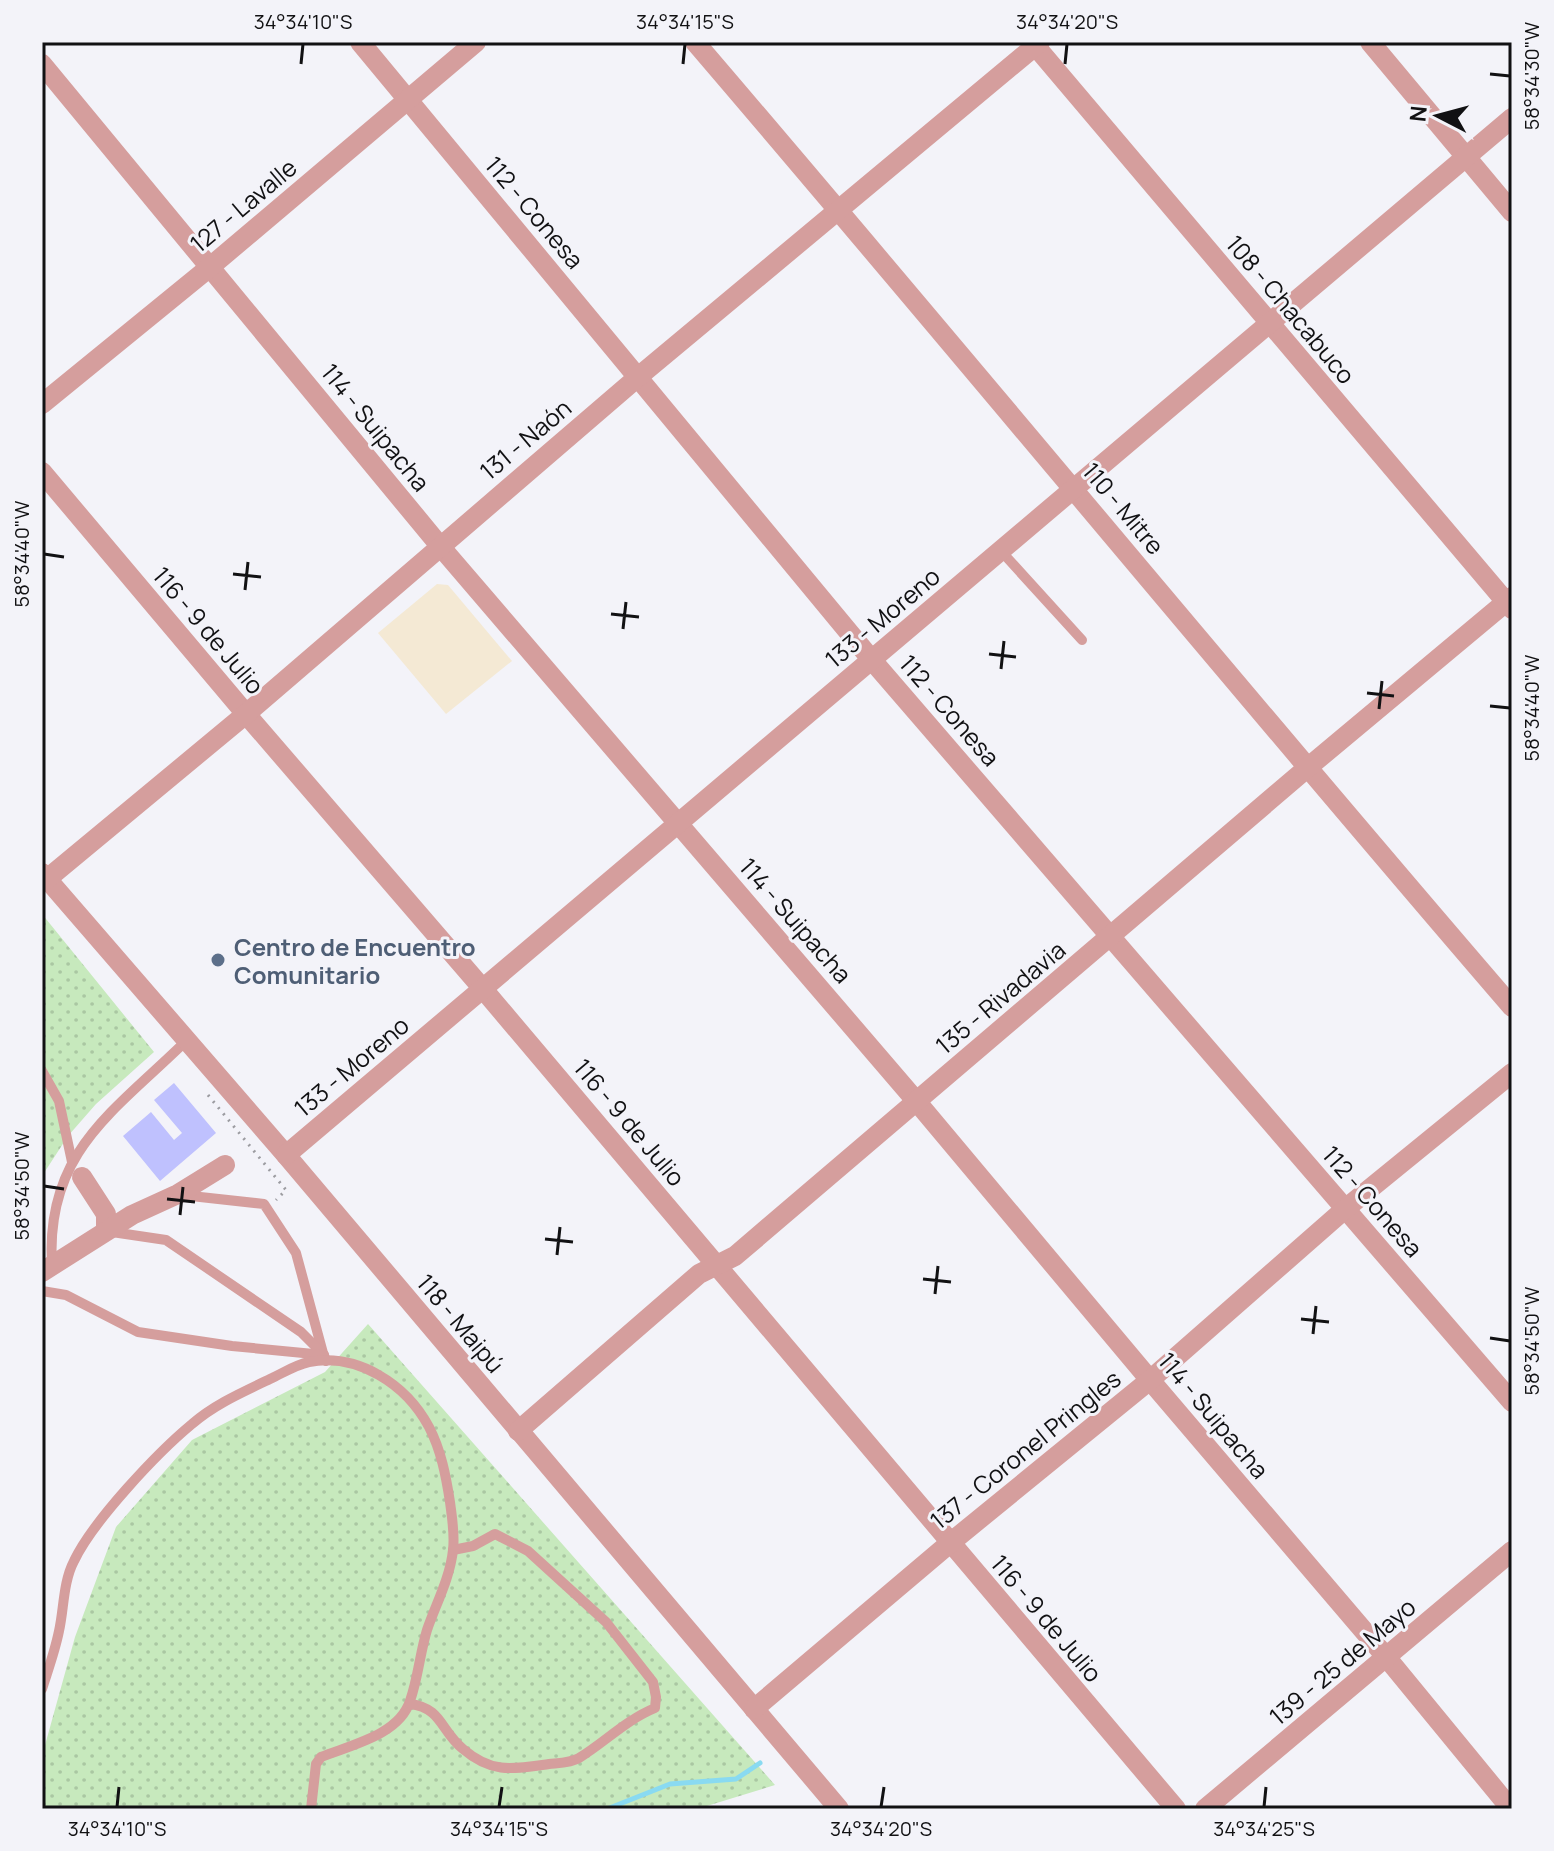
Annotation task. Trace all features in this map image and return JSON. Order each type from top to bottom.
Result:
[{"type":"street","name":"112 - Conesa","points":[[360,42],[871,659],[1512,1402]]},
{"type":"street","name":"127 - Lavalle","points":[[42,404],[210,267],[476,42]]},
{"type":"street","name":"110 - Mitre","points":[[695,42],[1075,489],[1306,769],[1512,1007]]},
{"type":"street","points":[[1370,42],[1512,212]]},
{"type":"street","name":"131 - Naón","points":[[44,878],[246,714],[638,377],[1036,43]]},
{"type":"street","name":"108 - Chacabuco","points":[[1036,43],[1268,322],[1510,603]]},
{"type":"street","name":"114 - Suipacha","points":[[42,64],[440,546],[917,1102],[1511,1809]]},
{"type":"street","name":"133 - Moreno","points":[[286,1155],[1512,118]]},
{"type":"street","name":"116 - 9 de Julio","points":[[42,472],[1176,1809]]},
{"type":"street","name":"135 - Rivadavia","points":[[518,1431],[699,1274],[735,1256],[1306,769],[1510,603]]},
{"type":"street","name":"118 - Maipú","points":[[44,878],[286,1155],[839,1809]]},
{"type":"street","name":"137 - Coronel Pringles","points":[[754,1709],[950,1543],[1150,1380],[1345,1209],[1512,1073]]},
{"type":"street","points":[[47,1269],[132,1215],[178,1194],[225,1165]]},
{"type":"street","points":[[77,1169],[106,1214],[106,1231]]},
{"type":"street","name":"139 - 25 de Mayo","points":[[1205,1809],[1512,1551]]},
{"type":"lane","points":[[1001,551],[1082,640]]},
{"type":"lane","points":[[47,1269],[57,1203],[77,1169],[92,1130],[187,1040]]},
{"type":"lane","points":[[42,1071],[59,1101],[77,1169]]},
{"type":"lane","points":[[178,1194],[264,1204],[296,1253],[325,1358]]},
{"type":"lane","points":[[106,1231],[166,1240],[301,1332],[325,1358]]},
{"type":"lane","points":[[42,1291],[66,1295],[138,1332],[354,1364],[373,1371],[394,1385],[422,1415],[430,1429],[446,1478],[453,1550],[448,1576],[427,1631],[410,1704],[397,1722],[385,1731],[321,1757],[316,1764],[311,1809]]},
{"type":"lane","points":[[42,1689],[58,1635],[74,1559],[136,1479],[192,1423],[223,1402],[294,1367],[325,1358]]},
{"type":"lane","points":[[410,1704],[423,1705],[436,1713],[455,1742],[481,1762],[495,1768],[515,1769],[576,1760],[634,1716],[655,1708],[653,1682],[640,1668],[632,1652],[606,1622],[528,1551],[495,1534],[473,1546],[453,1550]]},
{"type":"shaded area","points":[[437,584],[448,585],[512,661],[446,714],[378,633]]},
{"type":"green space","points":[[42,914],[154,1052],[96,1104],[68,1136],[42,1176]]},
{"type":"green space","points":[[368,1324],[775,1785],[697,1809],[42,1809],[42,1756],[75,1637],[116,1527],[192,1440],[325,1372]]},
{"type":"building","points":[[174,1083],[216,1133],[160,1181],[123,1136],[151,1112],[174,1140],[182,1133],[154,1100]]},
{"type":"waterway","points":[[607,1809],[670,1784],[736,1779],[760,1763]]},
{"type":"place","name":"Centro de Encuentro Comunitario","points":[[218,960]]}]
